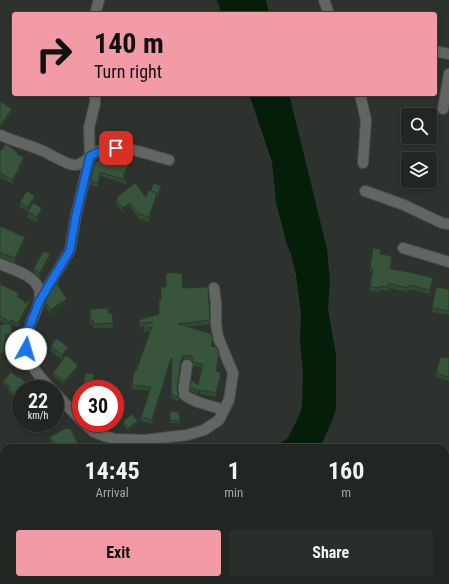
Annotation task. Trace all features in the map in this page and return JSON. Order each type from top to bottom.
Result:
[{"type":"street","points":[[96,12],[99,0]]},
{"type":"street","points":[[324,0],[328,12]]},
{"type":"street","points":[[437,51],[449,54]]},
{"type":"street","points":[[444,109],[449,74]]},
{"type":"street","points":[[43,380],[33,368],[26,349],[28,330],[39,302],[70,250],[76,215],[90,156],[89,128],[95,103],[95,96]]},
{"type":"street","points":[[360,96],[366,120],[363,162]]},
{"type":"street","points":[[0,135],[43,151],[71,164],[81,164],[90,156],[103,150],[116,148],[169,160]]},
{"type":"street","points":[[365,191],[404,205],[442,223],[449,224]]},
{"type":"street","points":[[403,248],[449,262]]},
{"type":"street","points":[[0,264],[26,276],[34,282],[38,286],[39,302]]},
{"type":"street","points":[[94,432],[115,439],[166,439],[204,430],[219,420],[230,394],[233,373],[218,337],[214,288]]},
{"type":"street","points":[[187,365],[184,396],[193,401],[224,410]]},
{"type":"street","points":[[64,402],[72,411]]},
{"type":"shaded area","points":[[217,0],[266,0],[269,12],[221,12]]},
{"type":"shaded area","points":[[250,96],[289,96],[327,249],[330,281],[328,309],[336,355],[336,408],[322,444],[280,444],[288,438],[300,414],[302,406],[303,373],[300,340],[301,313],[296,275],[276,202],[272,162]]},
{"type":"building","points":[[0,101],[12,109],[1,125],[0,125]]},
{"type":"building","points":[[6,144],[17,152],[17,154],[24,157],[13,180],[0,173],[0,151]]},
{"type":"building","points":[[104,155],[114,166],[118,158],[129,164],[123,176],[126,180],[100,172],[98,183],[90,181],[94,165]]},
{"type":"building","points":[[135,183],[146,197],[148,190],[157,193],[149,217],[139,214],[130,203],[122,208],[116,198]]},
{"type":"building","points":[[153,183],[161,186],[158,194],[151,191]]},
{"type":"building","points":[[27,191],[35,196],[28,207],[20,202]]},
{"type":"building","points":[[33,203],[42,208],[37,217],[27,212]]},
{"type":"building","points":[[0,226],[25,237],[15,258],[0,253]]},
{"type":"building","points":[[373,248],[381,249],[380,254],[392,256],[390,269],[433,278],[430,290],[409,285],[408,288],[389,283],[388,287],[370,287],[373,268],[370,268]]},
{"type":"building","points":[[43,251],[50,254],[40,273],[34,268]]},
{"type":"building","points":[[166,273],[182,273],[183,288],[208,287],[210,320],[178,324],[212,334],[213,338],[211,346],[217,347],[219,353],[216,371],[221,373],[216,393],[200,390],[198,391],[190,387],[191,380],[198,385],[203,364],[193,362],[193,358],[191,356],[184,355],[181,360],[177,388],[179,394],[178,397],[171,394],[171,358],[152,420],[141,417],[151,387],[132,385],[134,371],[136,371],[152,329],[152,327],[144,328],[143,326],[153,322],[140,323],[139,320],[159,314],[161,287],[166,287]]},
{"type":"building","points":[[56,282],[67,299],[50,310],[45,301]]},
{"type":"building","points":[[0,284],[19,293],[17,297],[25,301],[24,304],[31,299],[18,323],[11,320],[12,335],[6,335],[3,352],[0,355],[0,325],[11,323],[0,316]]},
{"type":"building","points":[[436,287],[449,289],[449,311],[432,308]]},
{"type":"building","points":[[108,308],[108,313],[112,313],[113,323],[93,324],[93,320],[90,320],[90,309]]},
{"type":"building","points":[[38,333],[47,340],[37,352],[34,349],[33,339]]},
{"type":"building","points":[[56,338],[68,347],[62,355],[51,346]]},
{"type":"building","points":[[66,355],[77,364],[77,367],[64,381],[53,373]]},
{"type":"building","points":[[449,357],[449,377],[436,373],[440,358]]},
{"type":"building","points":[[11,372],[23,380],[12,380],[12,392],[8,389],[10,387],[3,381]]},
{"type":"building","points":[[86,373],[94,374],[93,380],[84,380]]},
{"type":"building","points":[[170,411],[179,412],[180,421],[170,420]]},
{"type":"building","points":[[132,414],[138,421],[128,428],[124,420]]},
{"type":"building","points":[[66,428],[70,428],[78,444],[54,444],[50,437],[59,432],[64,432],[64,429]]},
{"type":"route","points":[[26,349],[28,330],[39,302],[70,250],[76,215],[86,179],[90,156],[96,152],[116,148]]}]
